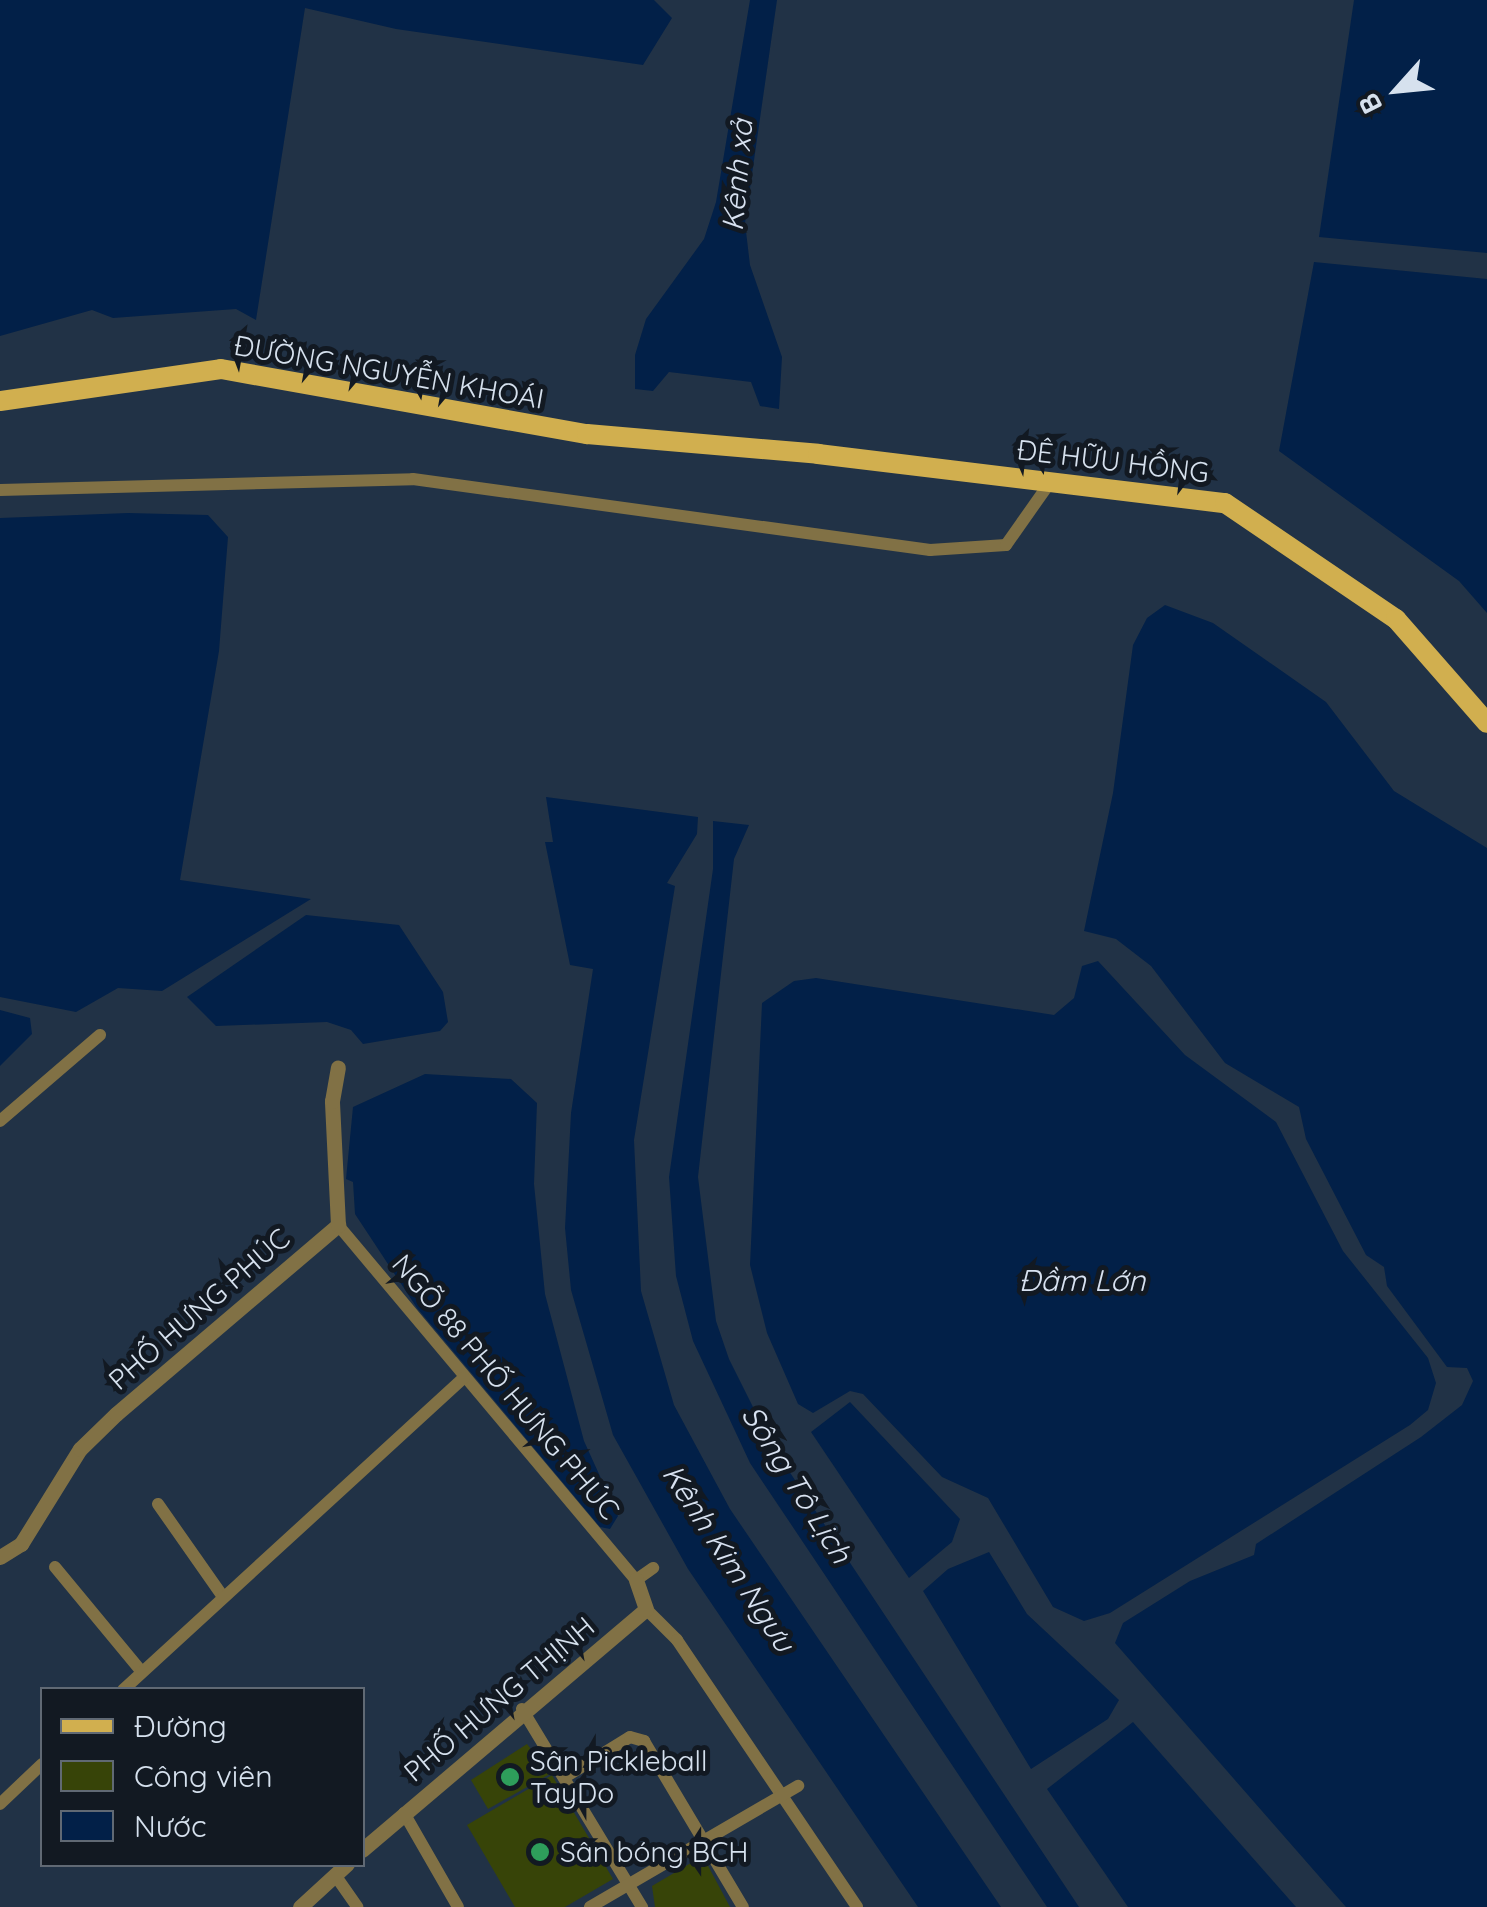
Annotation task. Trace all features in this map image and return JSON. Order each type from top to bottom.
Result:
[{"type":"main road","name":"ĐƯỜNG NGUYỄN KHOÁI","points":[[0,401],[222,369],[587,434],[710,445]]},
{"type":"main road","name":"ĐÊ HỮU HỒNG","points":[[710,445],[1226,502],[1396,619],[1487,723]]},
{"type":"street","points":[[0,490],[413,478],[930,550],[1006,545],[1051,482]]},
{"type":"street","points":[[0,1121],[100,1035]]},
{"type":"street","points":[[338,1068],[332,1101],[338,1226]]},
{"type":"street","name":"NGÕ 88 PHỐ HƯNG PHÚC","points":[[338,1226],[636,1580]]},
{"type":"street","name":"PHỐ HƯNG PHÚC","points":[[1,1555],[20,1544],[80,1450],[107,1423],[338,1226]]},
{"type":"street","points":[[126,1687],[464,1378]]},
{"type":"street","points":[[158,1504],[222,1597]]},
{"type":"street","points":[[56,1567],[142,1672]]},
{"type":"street","points":[[653,1568],[636,1580],[646,1609],[677,1640],[857,1907]]},
{"type":"street","name":"PHỐ HƯNG THỊNH","points":[[365,1847],[522,1710],[646,1609]]},
{"type":"street","points":[[522,1710],[642,1907]]},
{"type":"street","points":[[564,1777],[639,1737],[709,1842],[743,1907]]},
{"type":"street","points":[[0,1804],[40,1766]]},
{"type":"street","points":[[590,1907],[709,1842],[798,1786]]},
{"type":"street","points":[[404,1813],[458,1907]]},
{"type":"street","points":[[300,1907],[341,1870],[357,1907]]},
{"type":"green space","name":"Sân Pickleball TayDo","points":[[527,1744],[550,1774],[488,1809],[471,1780]]},
{"type":"green space","name":"Sân bóng BCH","points":[[552,1775],[613,1879],[565,1907],[515,1907],[467,1825]]},
{"type":"green space","points":[[696,1860],[706,1862],[730,1907],[655,1907],[652,1886]]},
{"type":"water","points":[[0,0],[654,0],[672,18],[643,65],[396,29],[305,8],[256,320],[236,309],[113,318],[92,310],[0,336]]},
{"type":"water","name":"Kênh xả","points":[[750,0],[777,0],[745,223],[750,265],[782,357],[779,409],[760,406],[751,382],[669,372],[653,391],[635,389],[635,355],[646,319],[704,239],[716,202]]},
{"type":"water","points":[[1354,0],[1487,0],[1487,253],[1319,237]]},
{"type":"water","points":[[1314,262],[1487,279],[1487,613],[1459,581],[1279,451]]},
{"type":"water","points":[[128,513],[208,515],[228,537],[219,651],[180,880],[311,899],[162,991],[118,988],[76,1012],[0,997],[0,518]]},
{"type":"water","points":[[1165,605],[1213,623],[1326,702],[1394,791],[1487,848],[1487,1907],[1346,1907],[1115,1643],[1123,1623],[1190,1581],[1254,1555],[1256,1544],[1421,1437],[1462,1405],[1473,1381],[1467,1368],[1447,1367],[1387,1286],[1384,1267],[1366,1255],[1306,1139],[1299,1107],[1225,1063],[1151,966],[1116,939],[1084,931],[1113,793],[1133,645],[1147,618]]},
{"type":"water","name":"Kênh Kim Ngưu","points":[[546,797],[698,817],[697,834],[667,883],[675,886],[634,1140],[641,1291],[674,1405],[730,1509],[1001,1907],[918,1907],[688,1569],[613,1435],[571,1290],[565,1228],[571,1113],[593,969],[570,965],[545,842],[553,842]]},
{"type":"water","name":"Sông Tô Lịch","points":[[713,821],[749,825],[734,859],[698,1177],[716,1321],[729,1359],[773,1447],[1079,1907],[1047,1907],[750,1463],[693,1341],[676,1276],[669,1177],[713,869]]},
{"type":"water","points":[[306,915],[399,925],[443,992],[448,1022],[440,1031],[363,1044],[351,1030],[327,1022],[216,1026],[187,997]]},
{"type":"water","name":"Đầm Lớn","points":[[1098,961],[1185,1055],[1276,1122],[1343,1251],[1428,1358],[1436,1383],[1428,1410],[1410,1425],[1110,1613],[1084,1621],[1053,1607],[988,1498],[942,1477],[863,1394],[850,1391],[813,1413],[798,1404],[767,1333],[750,1265],[762,1003],[794,981],[816,978],[1054,1015],[1074,998],[1082,966]]},
{"type":"water","points":[[0,1010],[30,1018],[32,1034],[0,1066]]},
{"type":"water","points":[[425,1074],[511,1079],[537,1103],[534,1184],[545,1294],[584,1441],[618,1516],[610,1529],[600,1527],[417,1308],[355,1214],[353,1182],[346,1179],[353,1107]]},
{"type":"water","points":[[850,1402],[960,1519],[952,1542],[909,1578],[811,1432]]},
{"type":"water","points":[[989,1552],[1027,1614],[1119,1700],[1108,1719],[1031,1769],[923,1591],[948,1569]]},
{"type":"water","points":[[1133,1722],[1296,1907],[1128,1907],[1047,1789]]},
{"type":"place","name":"Sân Pickleball TayDo","points":[[510,1777]]},
{"type":"place","name":"Sân bóng BCH","points":[[540,1852]]}]
